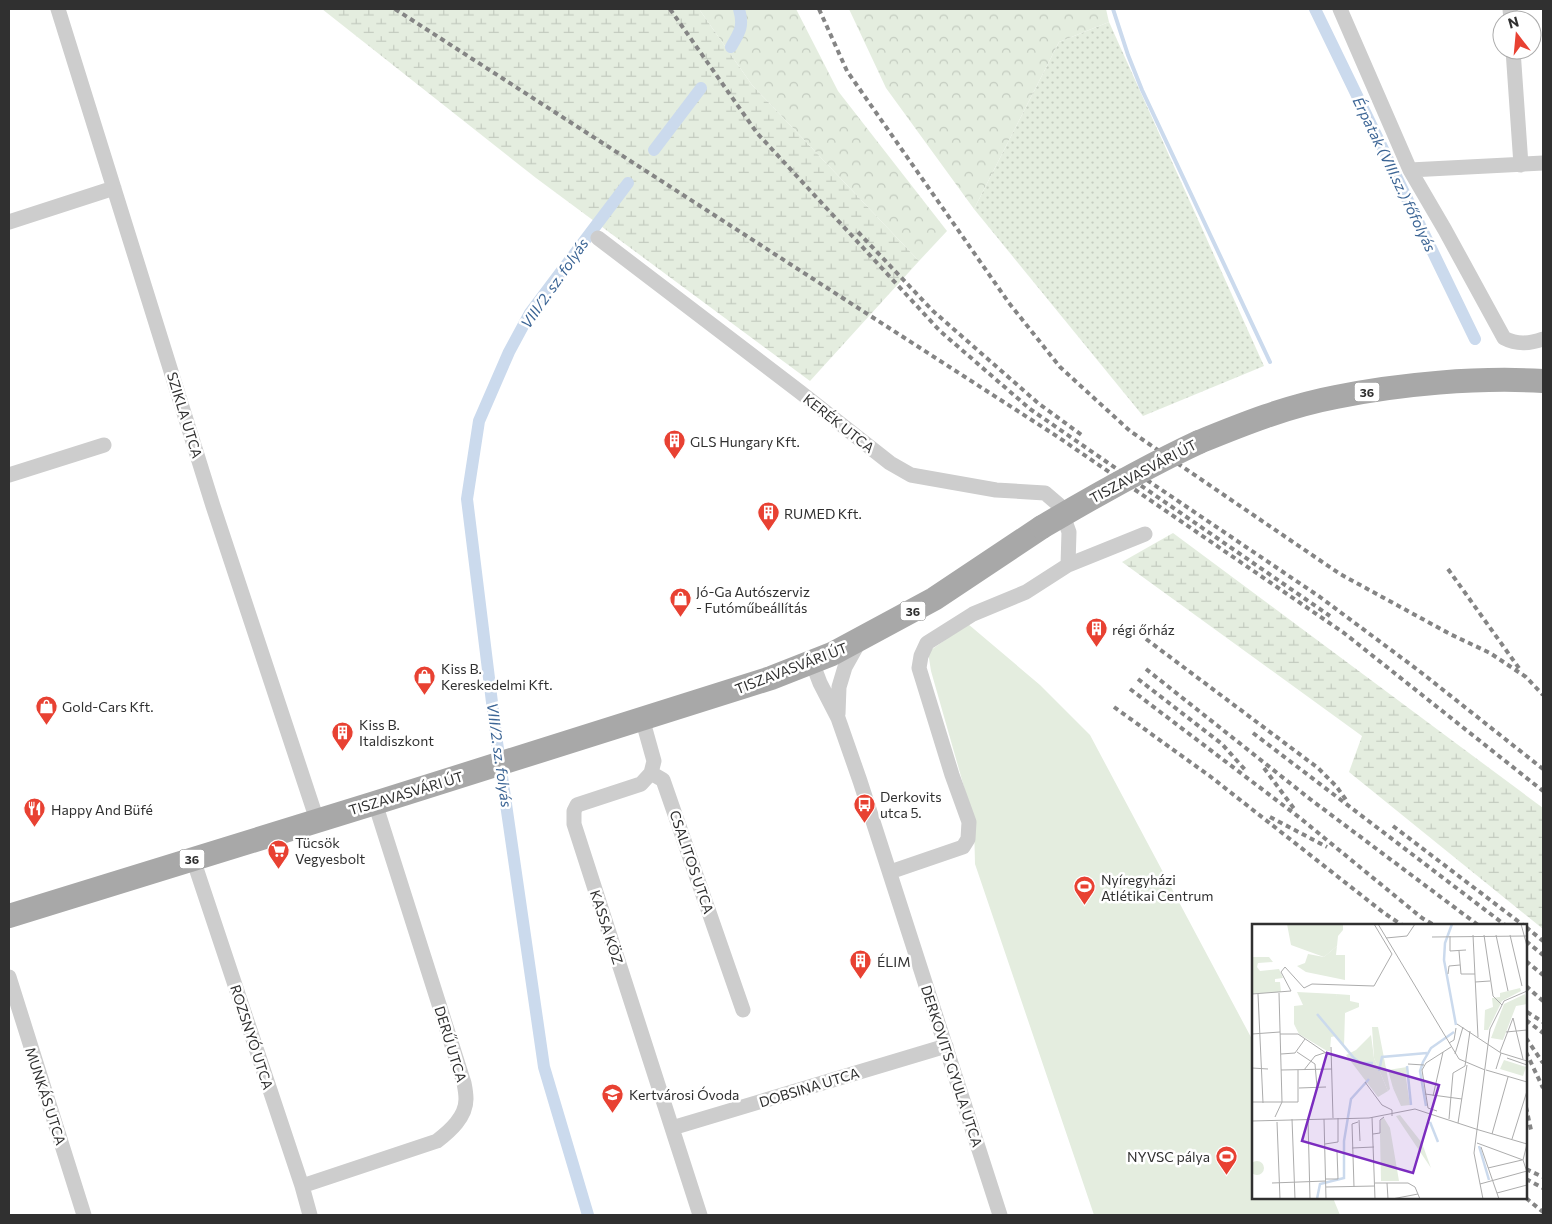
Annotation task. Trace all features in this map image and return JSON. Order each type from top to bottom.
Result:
[{"type":"main road","name":"TISZAVASVÁRI ÚT","points":[[9,916],[761,681],[812,662],[832,654],[934,599],[1042,527],[1104,491],[1175,453],[1243,424],[1335,397],[1395,388],[1466,382],[1543,381]]},
{"type":"street","name":"SZIKLA UTCA","points":[[58,9],[214,506],[317,820]]},
{"type":"street","points":[[1340,9],[1410,170],[1504,338],[1512,342],[1526,343],[1543,339]]},
{"type":"street","points":[[1514,60],[1520,165]]},
{"type":"street","points":[[1410,170],[1543,163]]},
{"type":"street","points":[[9,222],[114,188]]},
{"type":"street","name":"KERÉK UTCA","points":[[598,238],[890,463],[911,474],[996,490],[1045,494],[1059,505],[1069,532],[1068,565]]},
{"type":"street","points":[[9,474],[104,445]]},
{"type":"street","points":[[890,872],[963,847],[968,839],[969,822],[952,775],[919,668],[921,656],[927,643],[973,614],[1026,592],[1068,565],[1145,534]]},
{"type":"street","name":"DERKOVITS GYULA UTCA","points":[[838,718],[838,687],[848,660],[859,640]]},
{"type":"street","name":"DERKOVITS GYULA UTCA","points":[[812,662],[820,683],[838,718],[890,872],[1000,1215]]},
{"type":"street","points":[[642,718],[654,761],[651,774]]},
{"type":"street","name":"CSALITOS UTCA","points":[[651,774],[663,780],[743,1010]]},
{"type":"street","name":"KASSA KÖZ","points":[[651,774],[641,784],[577,805],[574,812],[574,824],[672,1128]]},
{"type":"street","name":"DERŰ UTCA","points":[[302,1186],[437,1141],[452,1129],[462,1115],[466,1100],[464,1083],[375,803]]},
{"type":"street","name":"ROZSNYÓ UTCA","points":[[193,859],[310,1215]]},
{"type":"street","name":"MUNKÁS UTCA","points":[[9,976],[84,1215]]},
{"type":"street","name":"DOBSINA UTCA","points":[[672,1128],[946,1046]]},
{"type":"street","points":[[672,1128],[700,1215]]},
{"type":"green space","points":[[322,9],[699,9],[752,85],[919,261],[810,381],[536,178]]},
{"type":"green space","points":[[699,9],[796,9],[838,91],[947,231],[919,261],[752,85]]},
{"type":"green space","points":[[849,9],[1106,9],[1109,22],[1059,42],[974,209],[886,88]]},
{"type":"green space","points":[[1109,22],[1264,366],[1143,416],[974,209],[1059,42]]},
{"type":"green space","points":[[1173,533],[1543,808],[1543,929],[1349,772],[1362,736],[1122,562]]},
{"type":"green space","name":"Nyíregyházi Atlétikai Centrum","points":[[968,624],[1040,685],[1090,735],[1252,1039],[1252,1199],[1333,1199],[1340,1215],[1094,1215],[975,864],[974,822],[931,671],[928,652]]},
{"type":"waterway","name":"VIII/2. sz. folyás","points":[[731,47],[740,29],[739,9]]},
{"type":"waterway","points":[[1113,9],[1142,90],[1270,362]]},
{"type":"waterway","name":"Érpatak (VIII.sz.) főfolyás","points":[[1315,9],[1475,339]]},
{"type":"waterway","name":"VIII/2. sz. folyás","points":[[654,150],[701,88]]},
{"type":"waterway","name":"VIII/2. sz. folyás","points":[[588,1215],[544,1067],[496,735],[467,499],[479,421],[509,352],[530,313],[628,183]]},
{"type":"railway","points":[[395,9],[1058,437],[1344,633],[1543,791]]},
{"type":"railway","points":[[670,9],[757,133],[940,331],[1030,409],[1330,616]]},
{"type":"railway","points":[[819,9],[847,71],[1009,303],[1060,367],[1130,431],[1340,574],[1450,634],[1490,653],[1526,677],[1543,695]]},
{"type":"railway","points":[[858,232],[933,311],[1038,403],[1083,436]]},
{"type":"railway","points":[[1147,480],[1320,597],[1418,670],[1543,769]]},
{"type":"railway","points":[[1448,569],[1521,671]]},
{"type":"railway","points":[[1146,639],[1318,768],[1336,786],[1347,801]]},
{"type":"railway","points":[[1146,669],[1310,799],[1477,924]]},
{"type":"railway","points":[[1138,679],[1222,744],[1247,772]]},
{"type":"railway","points":[[1130,689],[1300,818],[1422,918],[1432,924]]},
{"type":"railway","points":[[1114,707],[1211,777],[1400,924]]},
{"type":"railway","points":[[1253,733],[1504,924]]},
{"type":"railway","points":[[1264,768],[1295,810]]},
{"type":"railway","points":[[1270,817],[1327,847]]},
{"type":"railway","points":[[1393,826],[1522,924]]},
{"type":"railway","points":[[1527,928],[1543,941]]},
{"type":"railway","points":[[1527,942],[1543,955]]},
{"type":"railway","points":[[1527,962],[1543,975]]},
{"type":"railway","points":[[1527,987],[1543,1001]]},
{"type":"railway","points":[[1527,1012],[1543,1022]]},
{"type":"railway","points":[[1527,1021],[1543,1033]]},
{"type":"railway","points":[[1527,1039],[1543,1063]]},
{"type":"railway","points":[[1527,1054],[1543,1088]]},
{"type":"railway","points":[[1527,1112],[1531,1130]]},
{"type":"railway","points":[[1527,1169],[1543,1177]]},
{"type":"railway","points":[[1527,1180],[1543,1188]]},
{"type":"railway","points":[[1527,1199],[1543,1212]]},
{"type":"place","name":"GLS Hungary Kft.","points":[[674,460]]},
{"type":"place","name":"RUMED Kft.","points":[[768,532]]},
{"type":"place","name":"Jó-Ga Autószerviz - Futóműbeállítás","points":[[680,618]]},
{"type":"place","name":"régi őrház","points":[[1096,648]]},
{"type":"place","name":"Kiss B. Kereskedelmi Kft.","points":[[425,695]]},
{"type":"place","name":"Gold-Cars Kft.","points":[[46,725]]},
{"type":"place","name":"Kiss B. Italdiszkont","points":[[343,751]]},
{"type":"place","name":"Derkovits utca 5.","points":[[864,823]]},
{"type":"place","name":"Happy And Büfé","points":[[35,828]]},
{"type":"place","name":"Tücsök Vegyesbolt","points":[[279,869]]},
{"type":"place","name":"Nyíregyházi Atlétikai Centrum","points":[[1085,906]]},
{"type":"place","name":"ÉLIM","points":[[861,980]]},
{"type":"place","name":"Kertvárosi Óvoda","points":[[613,1113]]},
{"type":"place","name":"NYVSC pálya","points":[[1226,1175]]}]
